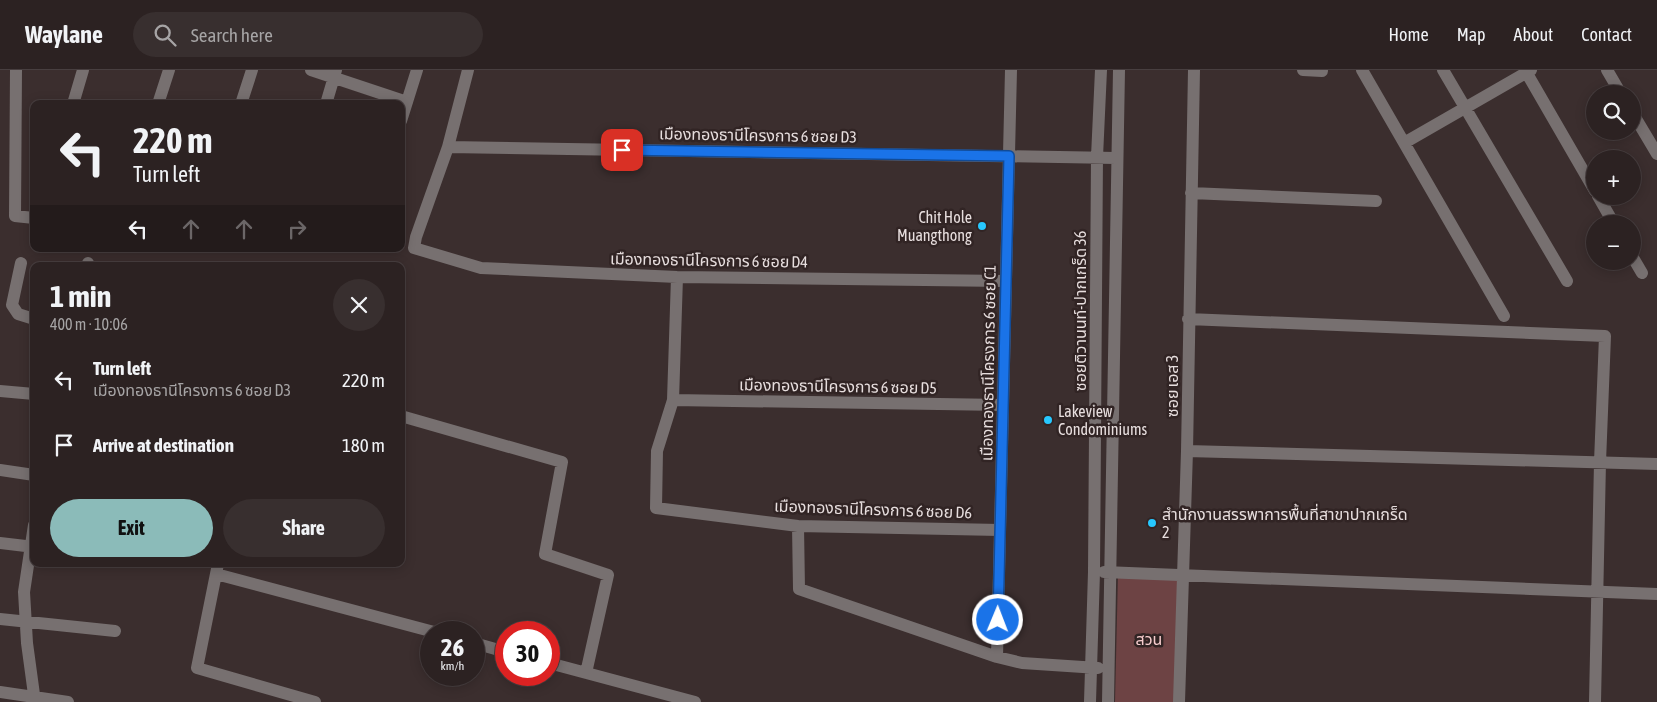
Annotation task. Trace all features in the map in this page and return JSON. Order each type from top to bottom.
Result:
[{"type":"street","points":[[16,70],[16,216],[30,218]]},
{"type":"street","points":[[74,100],[83,70]]},
{"type":"street","points":[[159,100],[169,70]]},
{"type":"street","points":[[242,100],[252,70]]},
{"type":"street","points":[[311,70],[335,74],[402,100]]},
{"type":"street","points":[[405,108],[416,70]]},
{"type":"street","points":[[448,147],[468,70]]},
{"type":"street","name":"เมืองทองธานีโครงการ 6 ซอย C1","points":[[997,657],[1011,70]]},
{"type":"street","name":"ซอยติวานนท์-ปากเกร็ด 36","points":[[1090,702],[1094,572],[1097,157],[1101,70]]},
{"type":"street","name":"ซอยติวานนท์-ปากเกร็ด 36","points":[[1108,702],[1119,70]]},
{"type":"street","name":"ซอย เอส 3","points":[[1180,702],[1194,70]]},
{"type":"street","points":[[1303,70],[1322,71]]},
{"type":"street","points":[[1362,70],[1504,316]]},
{"type":"street","points":[[1443,70],[1567,281]]},
{"type":"street","points":[[1607,70],[1616,85]]},
{"type":"street","points":[[1404,143],[1527,71],[1586,175]]},
{"type":"street","points":[[327,100],[335,74]]},
{"type":"street","points":[[1641,127],[1657,154]]},
{"type":"street","name":"เมืองทองธานีโครงการ 6 ซอย D3","points":[[448,147],[1116,158]]},
{"type":"street","name":"เมืองทองธานีโครงการ 6 ซอย D4","points":[[448,147],[416,237],[414,248],[481,268],[677,278],[1006,282]]},
{"type":"street","points":[[1191,193],[1376,201]]},
{"type":"street","points":[[22,263],[12,305],[18,314],[30,318]]},
{"type":"street","points":[[673,400],[677,278]]},
{"type":"street","points":[[1188,320],[1605,336],[1600,462],[1595,702]]},
{"type":"street","points":[[0,391],[30,394]]},
{"type":"street","name":"เมืองทองธานีโครงการ 6 ซอย D5","points":[[673,400],[1003,405]]},
{"type":"street","name":"เมืองทองธานีโครงการ 6 ซอย D6","points":[[673,400],[657,451],[656,508],[798,526],[1000,530]]},
{"type":"street","points":[[405,417],[562,462],[545,554],[608,574],[586,673]]},
{"type":"street","points":[[1187,451],[1657,464]]},
{"type":"street","points":[[0,470],[30,474]]},
{"type":"street","points":[[798,526],[799,590],[1022,664],[1109,669]]},
{"type":"street","points":[[0,543],[30,547]]},
{"type":"street","points":[[30,558],[24,592],[35,699]]},
{"type":"street","points":[[315,702],[197,668],[217,569],[420,628]]},
{"type":"street","points":[[1094,572],[1657,594]]},
{"type":"street","points":[[0,619],[115,631]]},
{"type":"street","points":[[560,667],[695,702]]},
{"type":"street","points":[[0,692],[35,699],[68,702]]},
{"type":"green space","name":"สวน","points":[[1118,574],[1183,576],[1179,702],[1115,702]]},
{"type":"place","name":"Chit Hole Muangthong","points":[[982,226]]},
{"type":"place","name":"Lakeview Condominiums","points":[[1048,420]]},
{"type":"place","name":"สำนักงานสรรพาการพื้นที่สาขาปากเกร็ด 2","points":[[1152,523]]},
{"type":"route","points":[[622,150],[1009,156],[998,620]]}]
